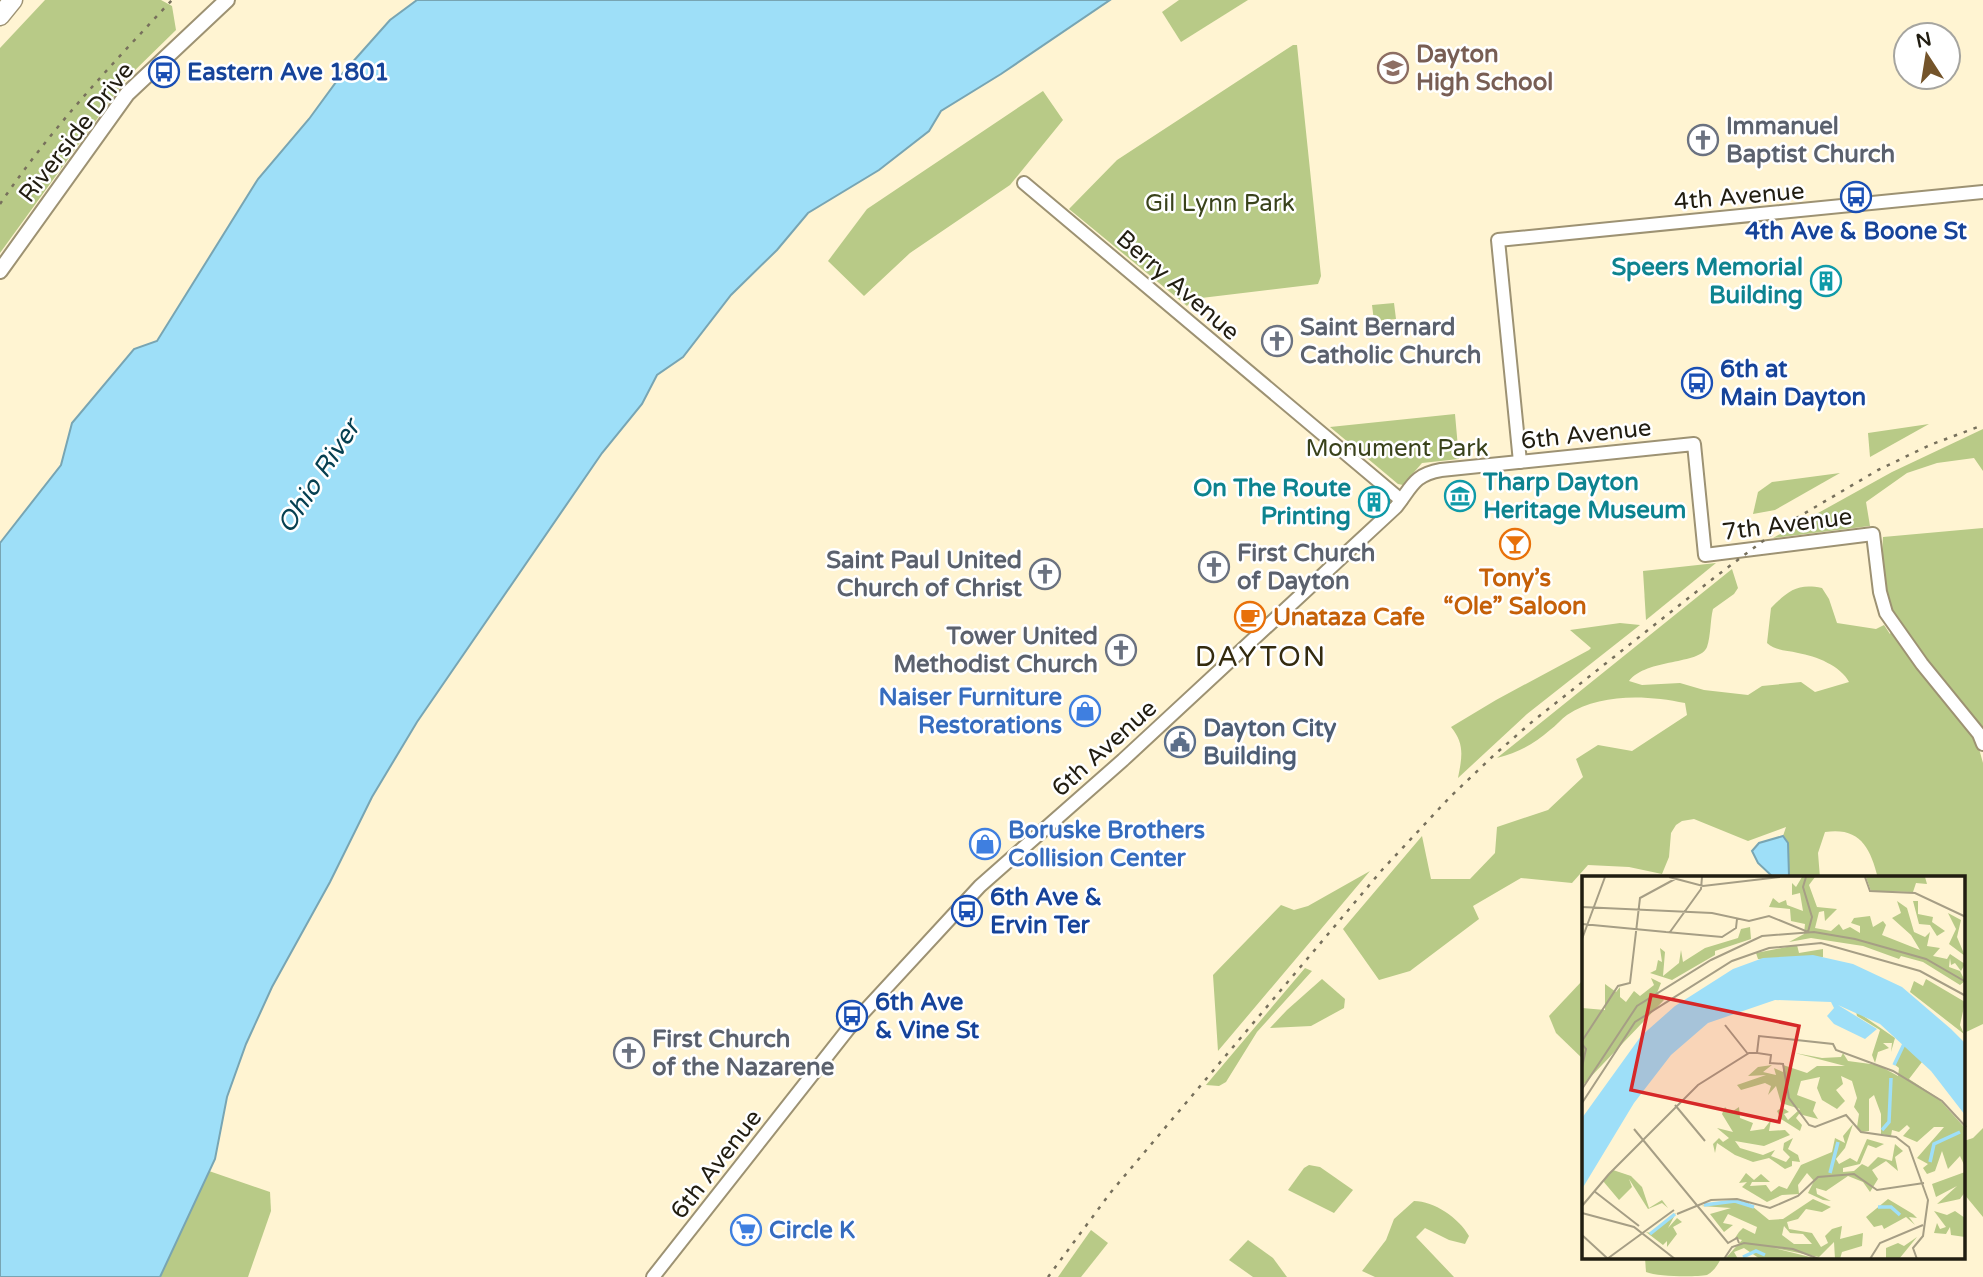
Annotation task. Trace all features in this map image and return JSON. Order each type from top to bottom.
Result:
[{"type":"highway","points":[[0,16],[13,0]]},
{"type":"main road","name":"Riverside Drive","points":[[0,271],[127,94],[227,0]]},
{"type":"street","name":"Berry Avenue","points":[[1024,183],[1401,500]]},
{"type":"street","name":"4th Avenue","points":[[1520,462],[1498,240],[1983,192]]},
{"type":"street","name":"6th Avenue","points":[[653,1277],[849,1028],[979,886],[1123,760],[1401,500],[1413,482],[1432,472],[1694,444],[1705,555]]},
{"type":"street","name":"7th Avenue","points":[[1705,555],[1873,534],[1880,592],[1886,612],[1922,664],[1979,734],[1983,744]]},
{"type":"green space","points":[[45,0],[161,0],[172,6],[176,30],[126,79],[0,253],[0,48]]},
{"type":"green space","points":[[1179,0],[1248,0],[1181,42],[1162,12]]},
{"type":"green space","name":"Gil Lynn Park","points":[[1293,45],[1297,45],[1321,276],[1318,284],[1193,299],[1187,306],[1069,209],[1117,160]]},
{"type":"green space","points":[[1043,91],[1063,120],[1010,185],[910,253],[864,296],[828,261],[867,209]]},
{"type":"green space","points":[[1394,303],[1396,319],[1374,321],[1372,305]]},
{"type":"green space","name":"Monument Park","points":[[1455,414],[1459,459],[1422,463],[1403,485],[1398,484],[1330,427]]},
{"type":"green space","points":[[1929,424],[1870,457],[1868,433]]},
{"type":"green space","points":[[1983,429],[1983,471],[1974,458],[1937,463],[1907,473],[1866,502],[1870,526],[1773,538],[1892,472]]},
{"type":"green space","points":[[1840,473],[1775,510],[1753,514],[1758,492],[1772,482]]},
{"type":"green space","points":[[1983,528],[1983,730],[1899,624],[1887,592],[1882,548],[1883,537]]},
{"type":"green space","points":[[1716,563],[1646,620],[1643,571]]},
{"type":"green space","points":[[1732,569],[1738,588],[1713,609],[1707,647],[1702,653],[1648,669],[1629,681],[1642,685],[1680,683],[1704,690],[1748,695],[1762,686],[1801,682],[1815,692],[1849,682],[1840,671],[1820,659],[1778,649],[1767,643],[1771,608],[1788,593],[1799,588],[1822,588],[1829,599],[1837,623],[1876,629],[1884,625],[1976,738],[1983,763],[1983,1024],[1966,1032],[1966,876],[1877,876],[1862,842],[1855,836],[1837,831],[1825,832],[1818,853],[1820,876],[1789,876],[1788,843],[1783,836],[1786,827],[1748,841],[1694,819],[1682,821],[1671,833],[1669,857],[1662,874],[1629,867],[1588,865],[1572,883],[1521,878],[1473,906],[1479,919],[1410,971],[1379,980],[1343,929],[1422,836],[1431,879],[1470,879],[1495,853],[1497,827],[1548,810],[1583,777],[1576,759],[1598,745],[1632,751],[1687,715],[1685,703],[1640,697],[1594,703],[1567,715],[1525,747],[1497,758]]},
{"type":"green space","points":[[1620,623],[1640,625],[1527,714],[1458,778],[1461,751],[1459,739],[1451,727],[1591,648],[1570,630]]},
{"type":"green space","points":[[1370,871],[1218,1051],[1213,975],[1281,905],[1294,910],[1308,906]]},
{"type":"green space","points":[[1305,968],[1312,971],[1257,1032],[1226,1082],[1219,1086],[1206,1085]]},
{"type":"green space","points":[[1322,979],[1345,999],[1344,1008],[1311,1026],[1270,1028],[1287,1010]]},
{"type":"green space","points":[[1582,981],[1582,1058],[1556,1033],[1549,1016]]},
{"type":"green space","points":[[1983,1128],[1983,1217],[1966,1196],[1966,1140],[1973,1138]]},
{"type":"green space","points":[[1309,1165],[1320,1167],[1353,1190],[1334,1213],[1288,1190]]},
{"type":"green space","points":[[209,1171],[270,1192],[271,1211],[248,1277],[160,1277]]},
{"type":"green space","points":[[1414,1201],[1430,1204],[1445,1212],[1465,1229],[1469,1236],[1465,1244],[1449,1240],[1425,1228],[1416,1237],[1454,1277],[1375,1277],[1362,1271],[1386,1240],[1394,1219]]},
{"type":"green space","points":[[1091,1230],[1108,1243],[1081,1277],[1058,1277]]},
{"type":"green space","points":[[1248,1240],[1273,1258],[1287,1277],[1253,1277],[1229,1260]]},
{"type":"green space","points":[[1645,1260],[1720,1260],[1716,1268],[1707,1275],[1659,1275],[1646,1272]]},
{"type":"water","name":"Ohio River","points":[[417,0],[1110,0],[941,111],[929,131],[879,170],[808,213],[777,250],[731,295],[683,357],[657,375],[642,404],[602,453],[417,722],[372,797],[330,882],[272,987],[246,1044],[227,1097],[215,1159],[160,1277],[0,1277],[0,543],[61,465],[72,423],[134,349],[157,341],[258,179],[309,119],[342,74],[390,20]]},
{"type":"water","points":[[1783,836],[1788,843],[1789,876],[1772,876],[1758,863],[1752,851],[1759,843]]},
{"type":"railway","points":[[0,204],[60,124],[172,0]]},
{"type":"railway","points":[[1048,1277],[1111,1192],[1382,870],[1450,797],[1493,756],[1533,721],[1783,526],[1878,470],[1930,445],[1983,425]]},
{"type":"place","name":"Dayton High School","points":[[1393,68]]},
{"type":"place","name":"Eastern Ave 1801","points":[[164,72]]},
{"type":"place","name":"Immanuel Baptist Church","points":[[1703,140]]},
{"type":"place","name":"4th Ave & Boone St","points":[[1856,197]]},
{"type":"place","name":"Speers Memorial Building","points":[[1826,281]]},
{"type":"place","name":"Saint Bernard Catholic Church","points":[[1277,341]]},
{"type":"place","name":"6th at Main Dayton","points":[[1697,383]]},
{"type":"place","name":"Tharp Dayton Heritage Museum","points":[[1460,496]]},
{"type":"place","name":"On The Route Printing","points":[[1374,502]]},
{"type":"place","name":"Tony’s “Ole” Saloon","points":[[1515,544]]},
{"type":"place","name":"First Church of Dayton","points":[[1214,567]]},
{"type":"place","name":"Saint Paul United Church of Christ","points":[[1045,574]]},
{"type":"place","name":"Unataza Cafe","points":[[1250,617]]},
{"type":"place","name":"Tower United Methodist Church","points":[[1121,650]]},
{"type":"place","name":"Naiser Furniture Restorations","points":[[1085,711]]},
{"type":"place","name":"Dayton City Building","points":[[1180,742]]},
{"type":"place","name":"Boruske Brothers Collision Center","points":[[985,844]]},
{"type":"place","name":"6th Ave & Ervin Ter","points":[[967,911]]},
{"type":"place","name":"6th Ave & Vine St","points":[[852,1016]]},
{"type":"place","name":"First Church of the Nazarene","points":[[629,1053]]},
{"type":"place","name":"Circle K","points":[[746,1230]]},
{"type":"district","name":"DAYTON","points":[[1261,656]]}]
